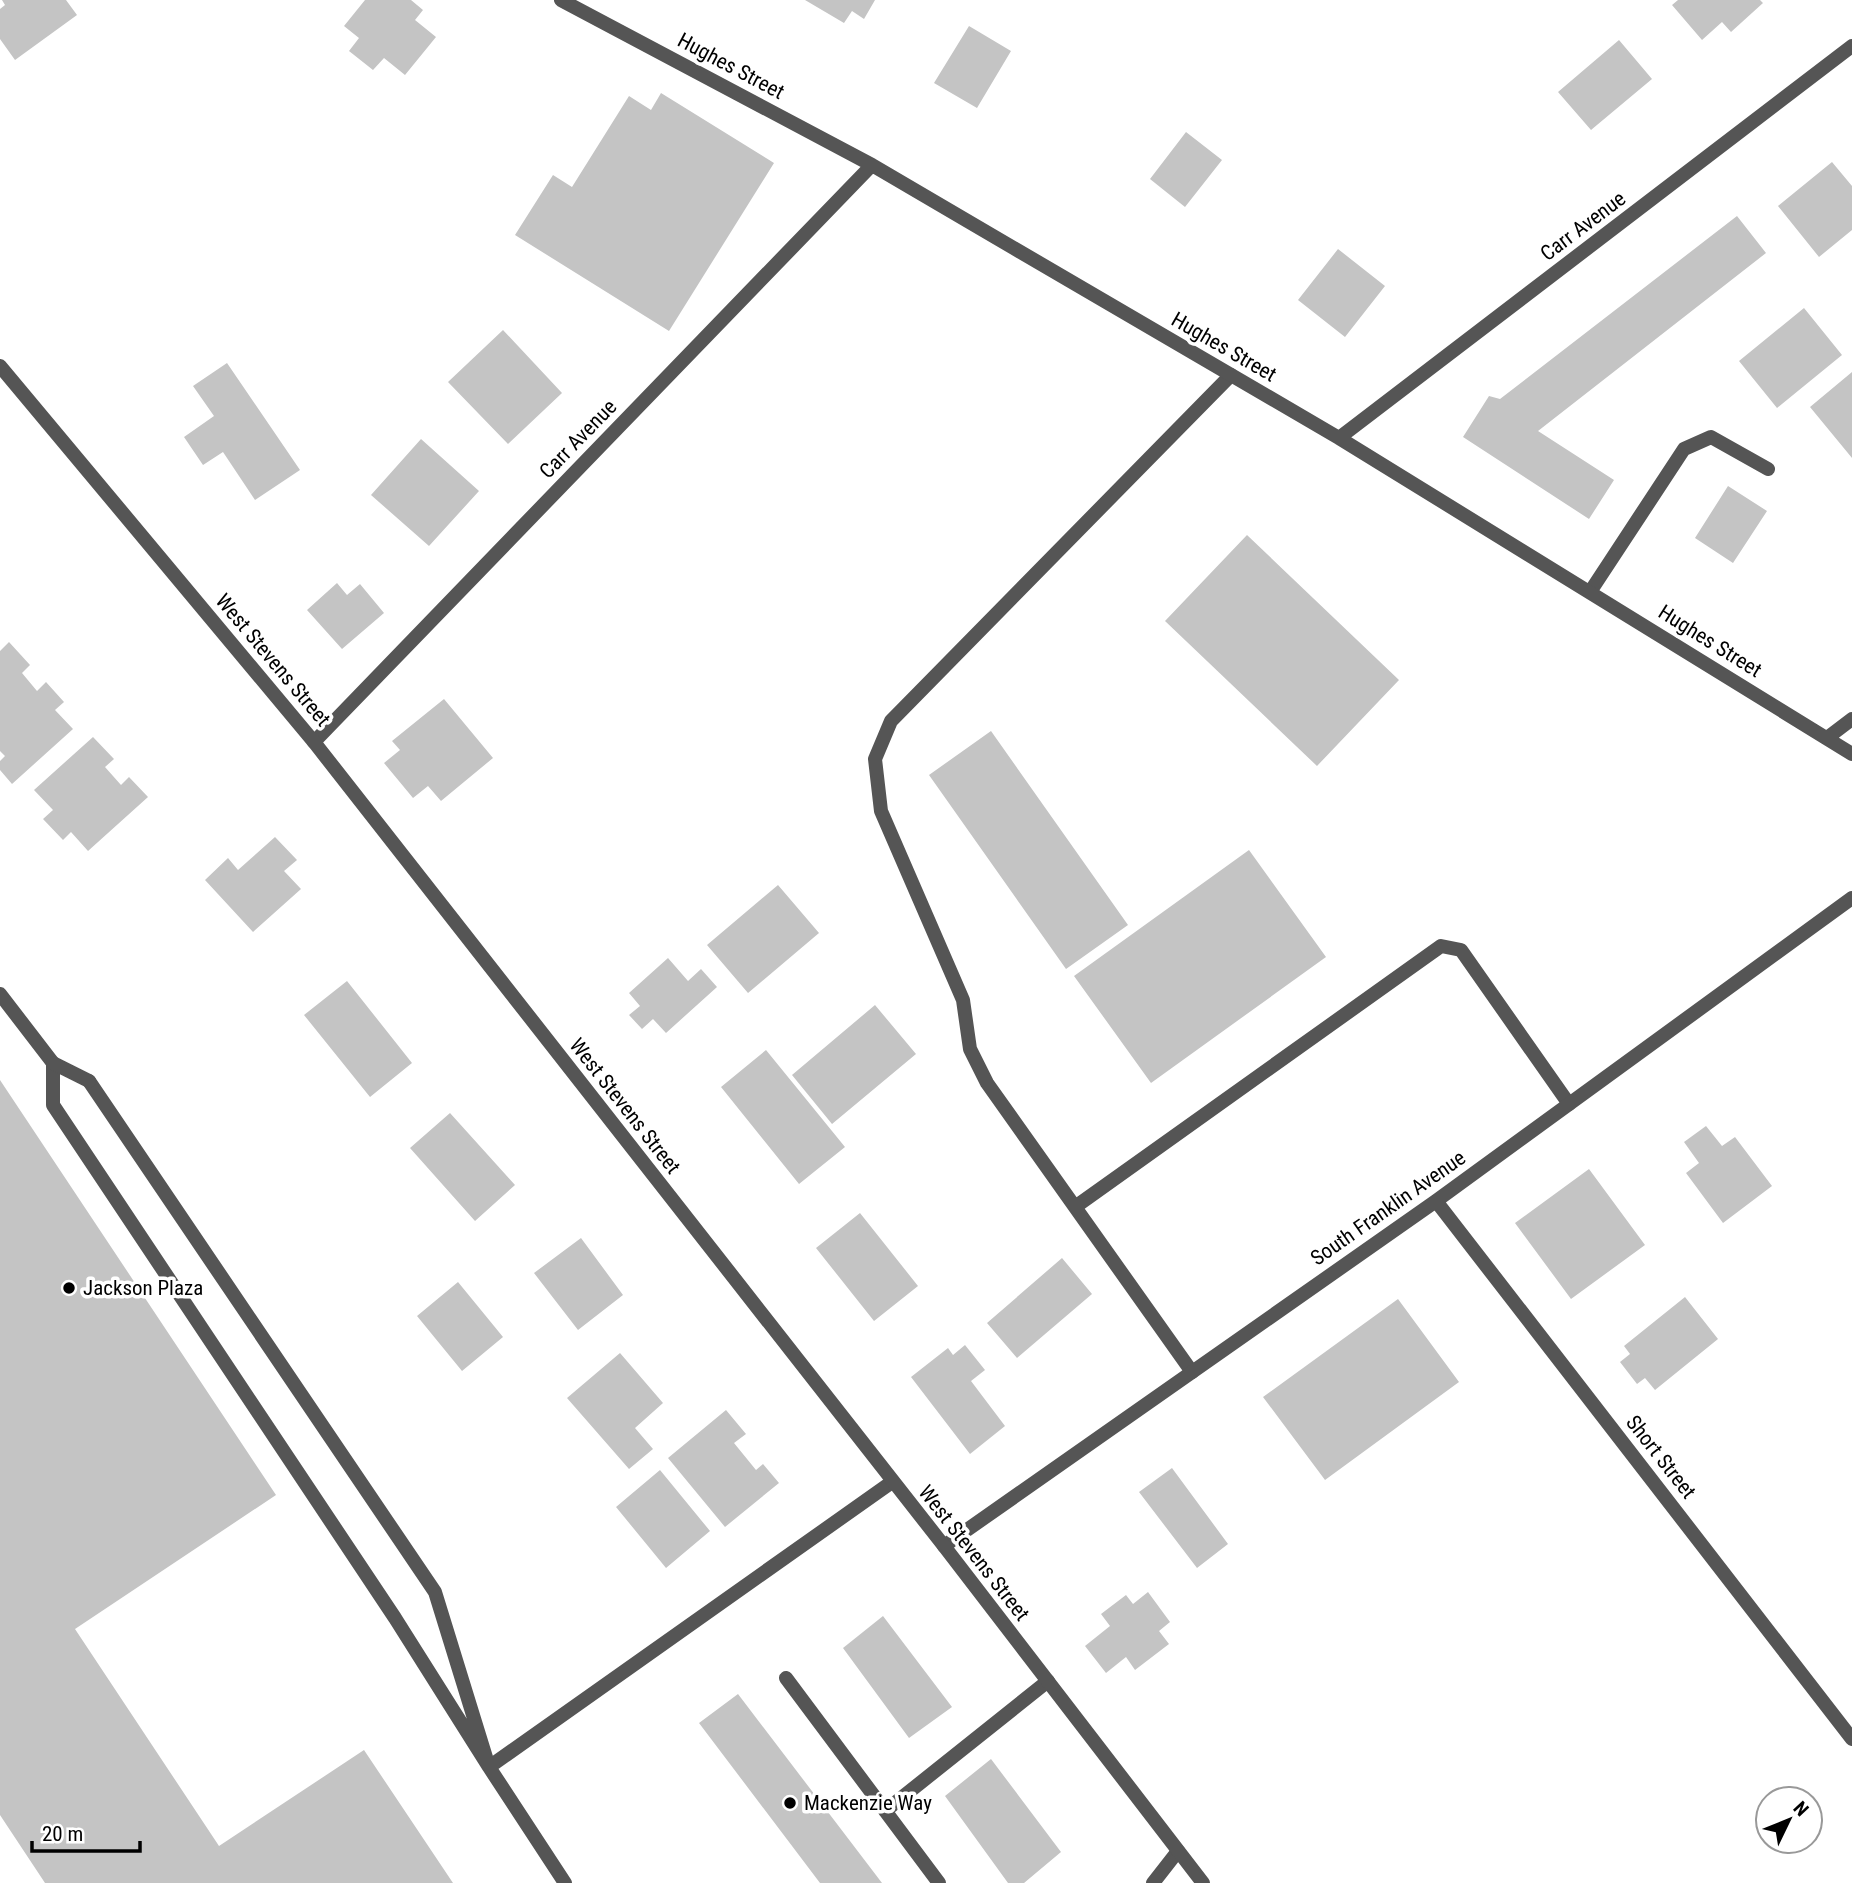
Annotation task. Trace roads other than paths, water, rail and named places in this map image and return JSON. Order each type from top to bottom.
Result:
[{"type":"street","name":"Hughes Street","points":[[561,0],[872,165],[1339,438],[1852,754]]},
{"type":"street","name":"Carr Avenue","points":[[1339,438],[1852,46]]},
{"type":"street","name":"Carr Avenue","points":[[314,742],[872,165]]},
{"type":"street","name":"West Stevens Street","points":[[0,366],[314,742],[944,1546],[1203,1883]]},
{"type":"street","points":[[1192,1372],[987,1083],[971,1049],[962,1000],[881,811],[875,759],[891,721],[1231,375]]},
{"type":"street","points":[[1590,592],[1684,449],[1712,437],[1768,469]]},
{"type":"street","points":[[1827,738],[1852,719]]},
{"type":"street","name":"South Franklin Avenue","points":[[944,1546],[1436,1201],[1852,898]]},
{"type":"street","points":[[1075,1207],[1441,946],[1461,950],[1569,1104]]},
{"type":"street","points":[[0,994],[53,1063],[89,1081],[435,1592],[489,1767]]},
{"type":"street","points":[[53,1063],[53,1105],[395,1618],[565,1883]]},
{"type":"street","name":"Short Street","points":[[1436,1201],[1852,1739]]},
{"type":"street","points":[[489,1767],[892,1482]]},
{"type":"street","points":[[786,1678],[939,1883]]},
{"type":"street","points":[[885,1811],[1048,1681]]},
{"type":"street","points":[[1153,1883],[1178,1851]]},
{"type":"place","name":"Jackson Plaza","points":[[69,1288]]},
{"type":"place","name":"Mackenzie Way","points":[[790,1803]]}]
